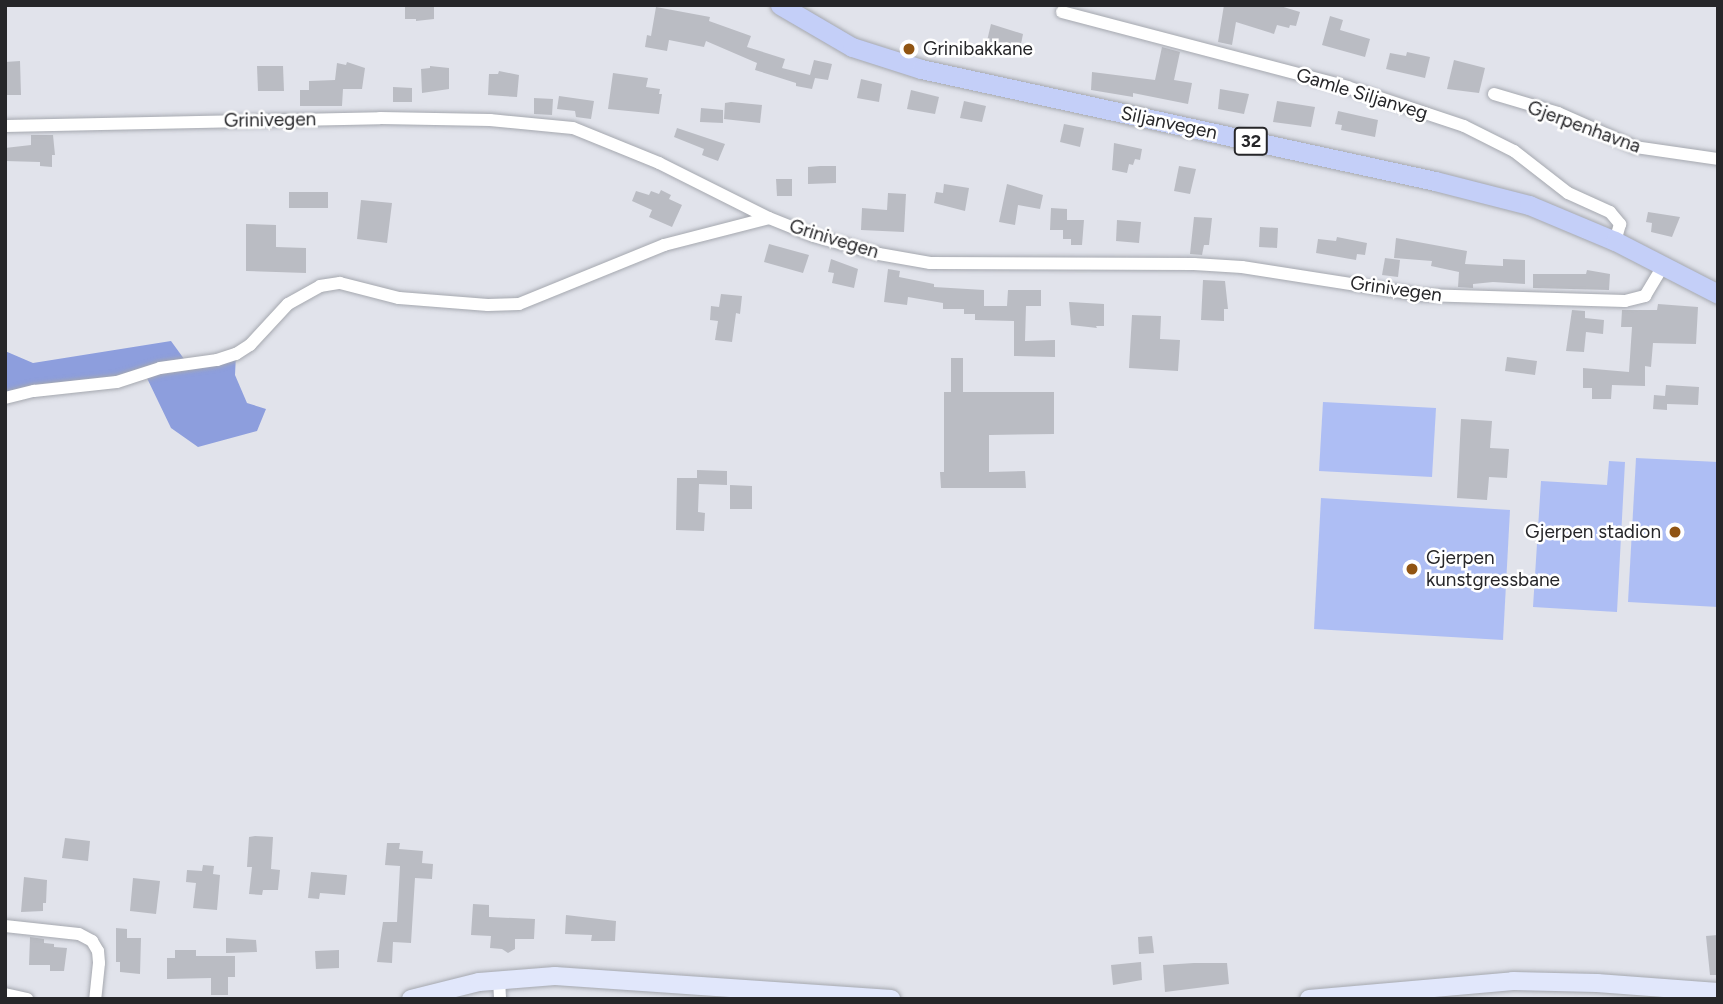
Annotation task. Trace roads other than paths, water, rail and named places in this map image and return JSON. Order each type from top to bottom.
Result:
[{"type":"main road","name":"Siljanvegen","points":[[780,5],[829,37],[896,62],[1493,194],[1553,213],[1615,241],[1718,294]]},
{"type":"main road","points":[[411,999],[499,979],[575,977],[891,999]]},
{"type":"main road","points":[[1309,999],[1513,981],[1584,982],[1718,992]]},
{"type":"street","name":"Gamle Siljanveg","points":[[1062,12],[1347,87],[1464,126],[1514,151],[1568,193],[1610,212],[1620,225],[1615,241]]},
{"type":"street","name":"Gjerpenhavna","points":[[1494,94],[1558,113],[1634,147],[1718,159]]},
{"type":"street","name":"Grinivegen","points":[[5,126],[380,118],[490,120],[573,128],[659,163],[769,218],[848,247],[930,263],[1206,265],[1460,298],[1637,300],[1645,296],[1663,266]]},
{"type":"street","points":[[5,398],[34,391],[117,382],[160,368],[217,360],[236,354],[250,345],[288,304],[320,286],[354,284],[399,298],[488,305],[519,304],[664,245],[769,218]]},
{"type":"street","points":[[5,926],[79,934],[92,941],[98,951],[99,963],[94,999]]},
{"type":"street","points":[[499,979],[500,999]]},
{"type":"street","points":[[5,994],[27,999]]},
{"type":"place","name":"Grinibakkane","points":[[909,49]]},
{"type":"place","name":"Gjerpen stadion","points":[[1675,532]]},
{"type":"place","name":"Gjerpen kunstgressbane","points":[[1412,569]]}]
